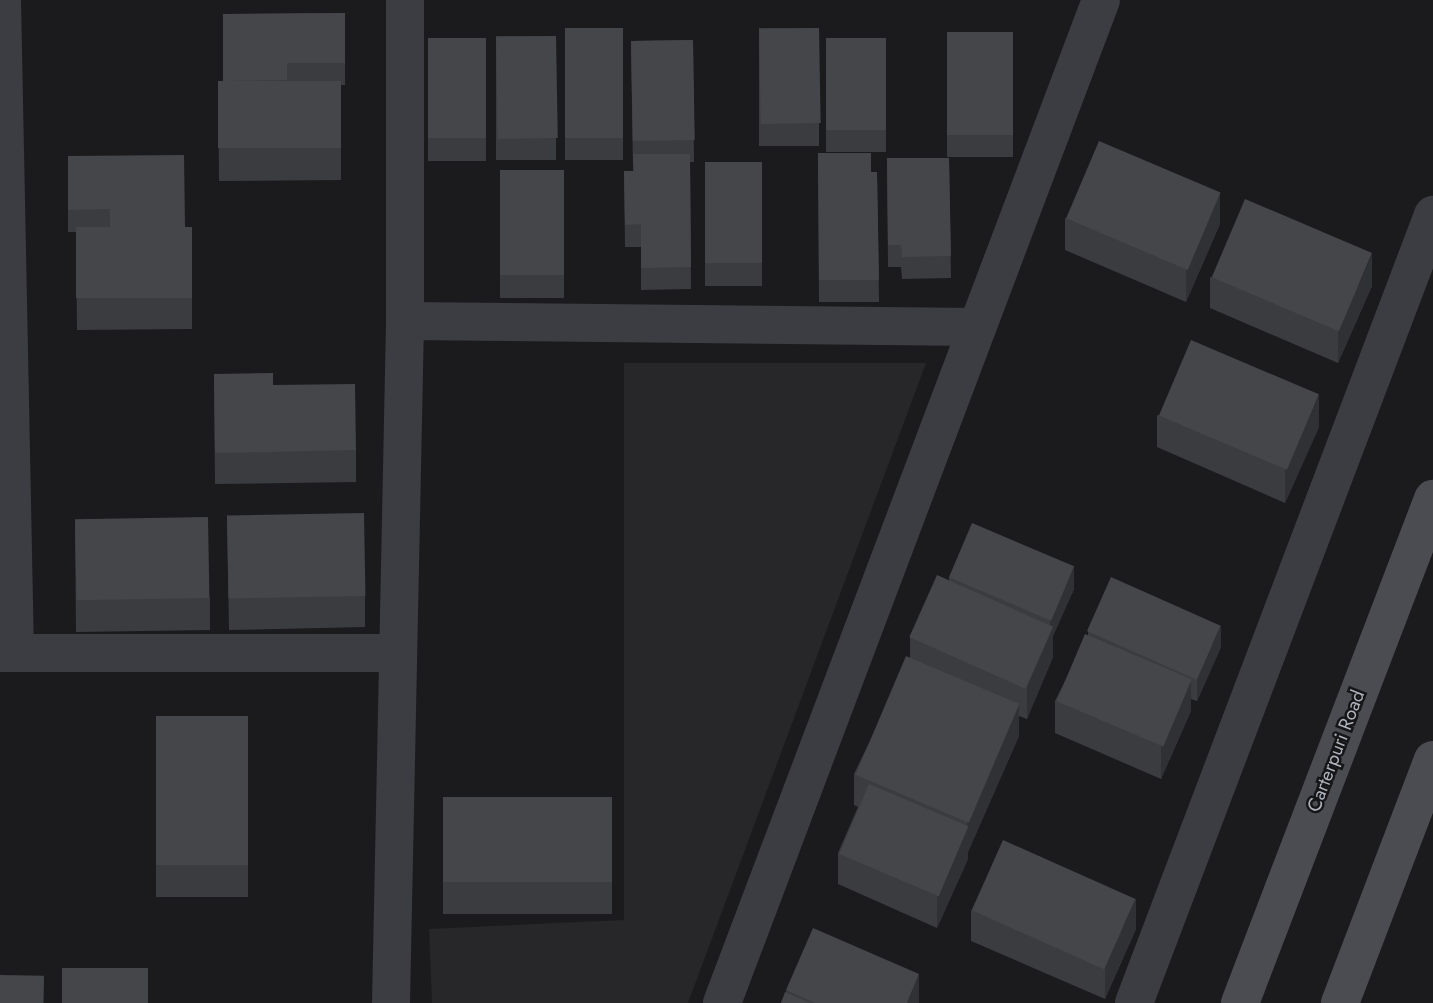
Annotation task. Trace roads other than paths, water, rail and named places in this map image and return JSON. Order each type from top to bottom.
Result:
[{"type":"main road","name":"Carterpuri Road","points":[[1240,1003],[1433,499]]},
{"type":"main road","points":[[1340,1003],[1433,760]]},
{"type":"street","points":[[2,0],[7,653],[397,653]]},
{"type":"street","points":[[391,1003],[405,321],[405,0]]},
{"type":"street","points":[[722,1003],[1101,0]]},
{"type":"street","points":[[1134,1003],[1433,215]]},
{"type":"street","points":[[405,321],[977,327]]}]
